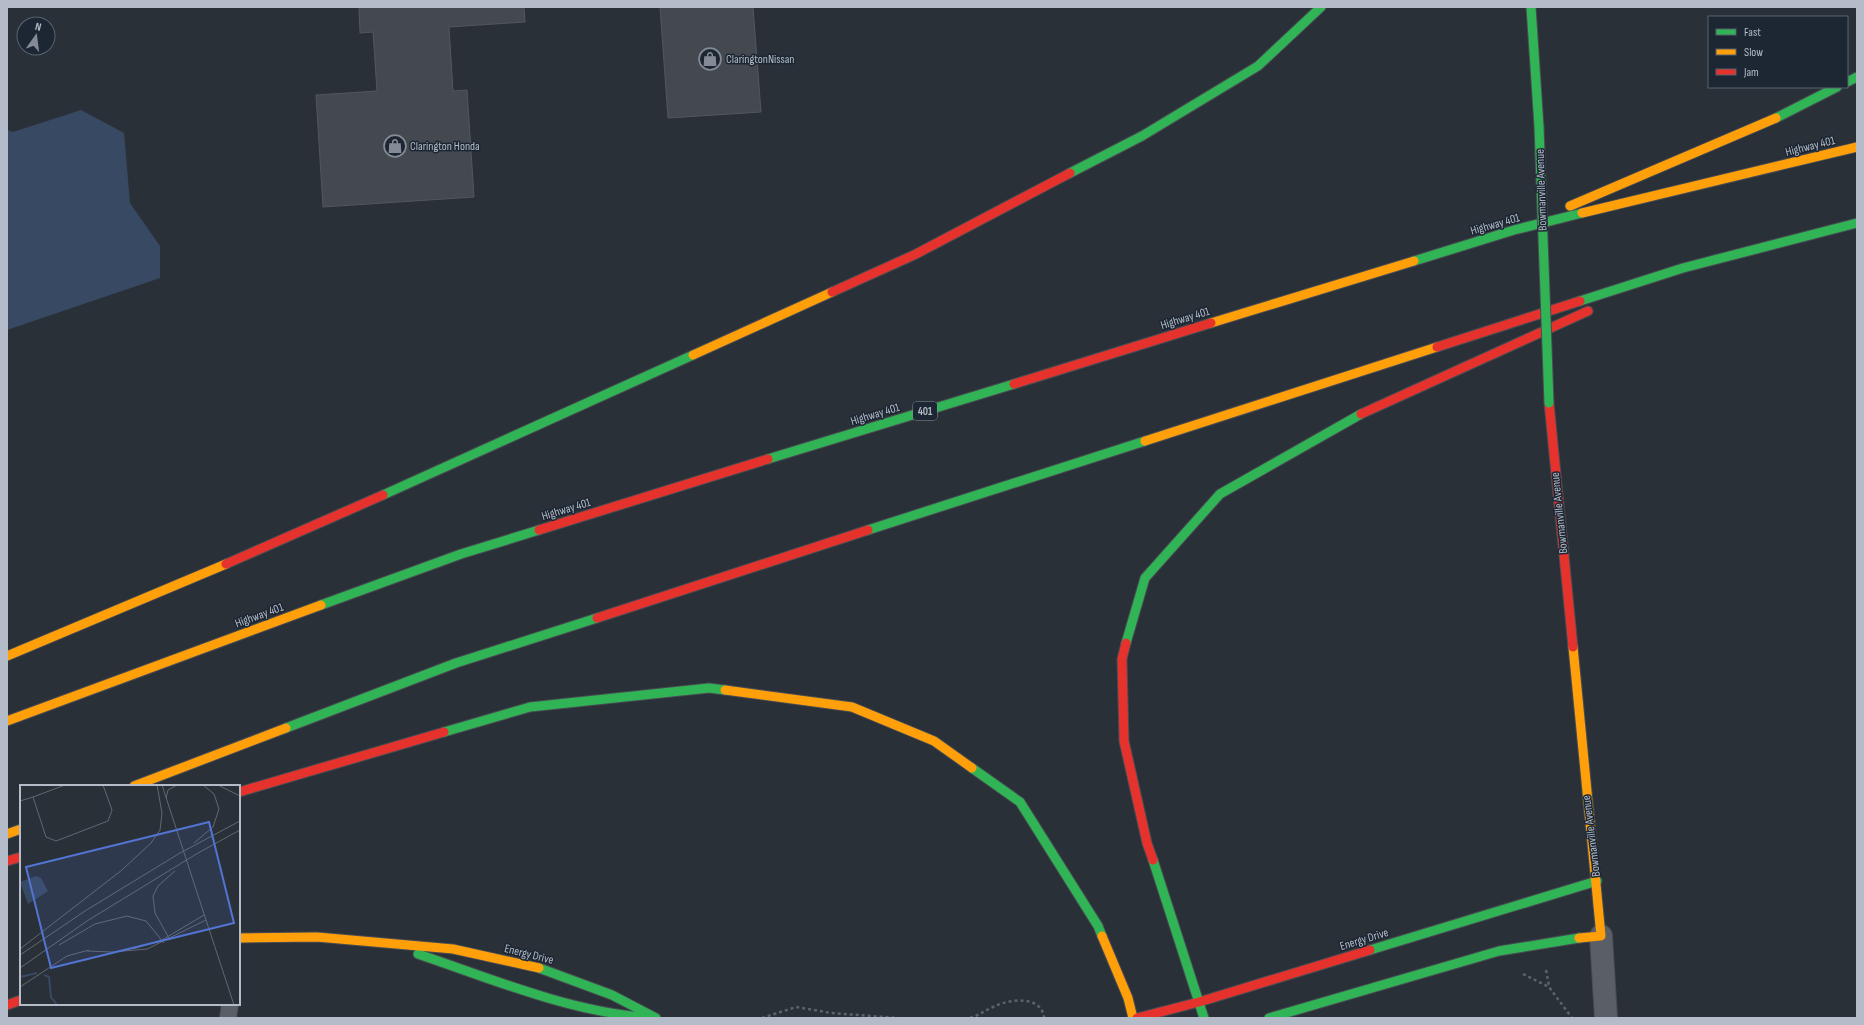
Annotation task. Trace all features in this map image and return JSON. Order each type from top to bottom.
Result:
[{"type":"main road","points":[[7,656],[265,548],[914,256],[1142,136],[1258,66],[1321,7]]},
{"type":"main road","name":"Bowmanville Avenue","points":[[1532,7],[1539,127],[1549,403],[1601,936]]},
{"type":"main road","points":[[1848,82],[1857,77]]},
{"type":"main road","points":[[1514,230],[1789,112],[1835,88]]},
{"type":"main road","name":"Highway 401","points":[[7,721],[461,554],[1514,230],[1857,147]]},
{"type":"main road","points":[[137,785],[456,663],[1683,268],[1857,223]]},
{"type":"main road","points":[[1611,301],[1683,268]]},
{"type":"main road","points":[[1204,1018],[1147,843],[1124,741],[1122,659],[1145,578],[1220,494],[1352,418],[1596,307]]},
{"type":"main road","points":[[240,792],[530,706],[709,688],[852,707],[934,741],[1020,802],[1098,926],[1128,998],[1133,1018]]},
{"type":"main road","points":[[7,834],[20,829]]},
{"type":"main road","points":[[7,861],[20,857]]},
{"type":"main road","name":"Energy Drive","points":[[1138,1018],[1199,1002],[1596,881]]},
{"type":"main road","points":[[1269,1018],[1499,951],[1562,940],[1601,936]]},
{"type":"main road","name":"Energy Drive","points":[[240,942],[317,937],[387,942],[452,949],[540,968],[612,995],[654,1018]]},
{"type":"main road","name":"Energy Drive","points":[[387,942],[445,964],[535,994],[620,1015],[654,1018]]},
{"type":"main road","points":[[7,1005],[20,1000]]},
{"type":"street","name":"Bowmanville Avenue","points":[[1601,936],[1606,1018]]},
{"type":"lane","points":[[228,1018],[230,1005]]},
{"type":"path","points":[[1516,974],[1522,974],[1549,987],[1572,1018]]},
{"type":"path","points":[[970,1018],[1006,1002],[1026,1001],[1035,1004],[1044,1012],[1044,1018]]},
{"type":"path","points":[[762,1018],[796,1007],[831,1013],[898,1018]]},
{"type":"water","points":[[81,110],[124,133],[130,203],[160,246],[160,278],[7,330],[7,130],[13,132]]},
{"type":"building","name":"Clarington Honda","points":[[359,7],[524,7],[525,22],[449,27],[453,91],[467,90],[474,197],[323,207],[316,95],[377,91],[373,32],[360,33]]},
{"type":"building","name":"ClaringtonNissan","points":[[660,7],[753,7],[761,112],[668,118]]},
{"type":"traffic: fast","points":[[1070,173],[1142,136],[1258,66],[1321,7]]},
{"type":"traffic: fast","points":[[1531,7],[1539,127]]},
{"type":"traffic: fast","points":[[1848,82],[1857,77]]},
{"type":"traffic: fast","points":[[1776,118],[1835,88]]},
{"type":"traffic: fast","points":[[1539,127],[1549,403]]},
{"type":"traffic: fast","points":[[1414,261],[1514,230],[1582,213]]},
{"type":"traffic: fast","points":[[1580,301],[1683,268],[1857,223]]},
{"type":"traffic: fast","points":[[383,495],[693,355]]},
{"type":"traffic: fast","points":[[768,459],[1014,384]]},
{"type":"traffic: fast","points":[[1126,643],[1145,578],[1220,494],[1361,414]]},
{"type":"traffic: fast","points":[[868,530],[1145,441]]},
{"type":"traffic: fast","points":[[321,605],[461,554],[539,530]]},
{"type":"traffic: fast","points":[[286,728],[456,663],[597,618]]},
{"type":"traffic: fast","points":[[444,732],[530,707],[709,688],[725,690]]},
{"type":"traffic: fast","points":[[972,768],[1020,802],[1098,926],[1102,936]]},
{"type":"traffic: fast","points":[[1153,860],[1204,1018]]},
{"type":"traffic: fast","points":[[1370,950],[1597,881]]},
{"type":"traffic: fast","points":[[1269,1018],[1499,951],[1579,938]]},
{"type":"traffic: fast","points":[[418,954],[558,1001],[615,1014],[643,1017]]},
{"type":"traffic: fast","points":[[539,968],[612,995],[656,1018]]},
{"type":"traffic: slow","points":[[1570,206],[1776,118]]},
{"type":"traffic: slow","points":[[1582,213],[1857,147]]},
{"type":"traffic: slow","points":[[1211,323],[1414,261]]},
{"type":"traffic: slow","points":[[693,355],[832,292]]},
{"type":"traffic: slow","points":[[1145,441],[1437,347]]},
{"type":"traffic: slow","points":[[7,656],[226,564]]},
{"type":"traffic: slow","points":[[7,721],[321,605]]},
{"type":"traffic: slow","points":[[1573,647],[1601,936],[1579,938]]},
{"type":"traffic: slow","points":[[725,690],[852,707],[934,741],[972,768]]},
{"type":"traffic: slow","points":[[137,785],[286,728]]},
{"type":"traffic: slow","points":[[7,834],[20,829]]},
{"type":"traffic: slow","points":[[1102,936],[1128,998],[1133,1018]]},
{"type":"traffic: slow","points":[[240,938],[317,937],[453,949],[539,968]]},
{"type":"traffic: jam","points":[[832,292],[914,255],[1070,173]]},
{"type":"traffic: jam","points":[[1437,347],[1580,301]]},
{"type":"traffic: jam","points":[[1361,414],[1588,311]]},
{"type":"traffic: jam","points":[[1014,384],[1211,323]]},
{"type":"traffic: jam","points":[[1549,403],[1573,647]]},
{"type":"traffic: jam","points":[[539,530],[768,459]]},
{"type":"traffic: jam","points":[[226,564],[383,495]]},
{"type":"traffic: jam","points":[[597,618],[868,530]]},
{"type":"traffic: jam","points":[[1126,643],[1122,659],[1124,741],[1147,843],[1153,860]]},
{"type":"traffic: jam","points":[[240,792],[444,732]]},
{"type":"traffic: jam","points":[[7,861],[20,857]]},
{"type":"traffic: jam","points":[[1137,1018],[1199,1002],[1370,950]]},
{"type":"traffic: jam","points":[[7,1005],[20,1000]]},
{"type":"place","name":"ClaringtonNissan","points":[[710,59]]},
{"type":"place","name":"Clarington Honda","points":[[395,146]]}]
